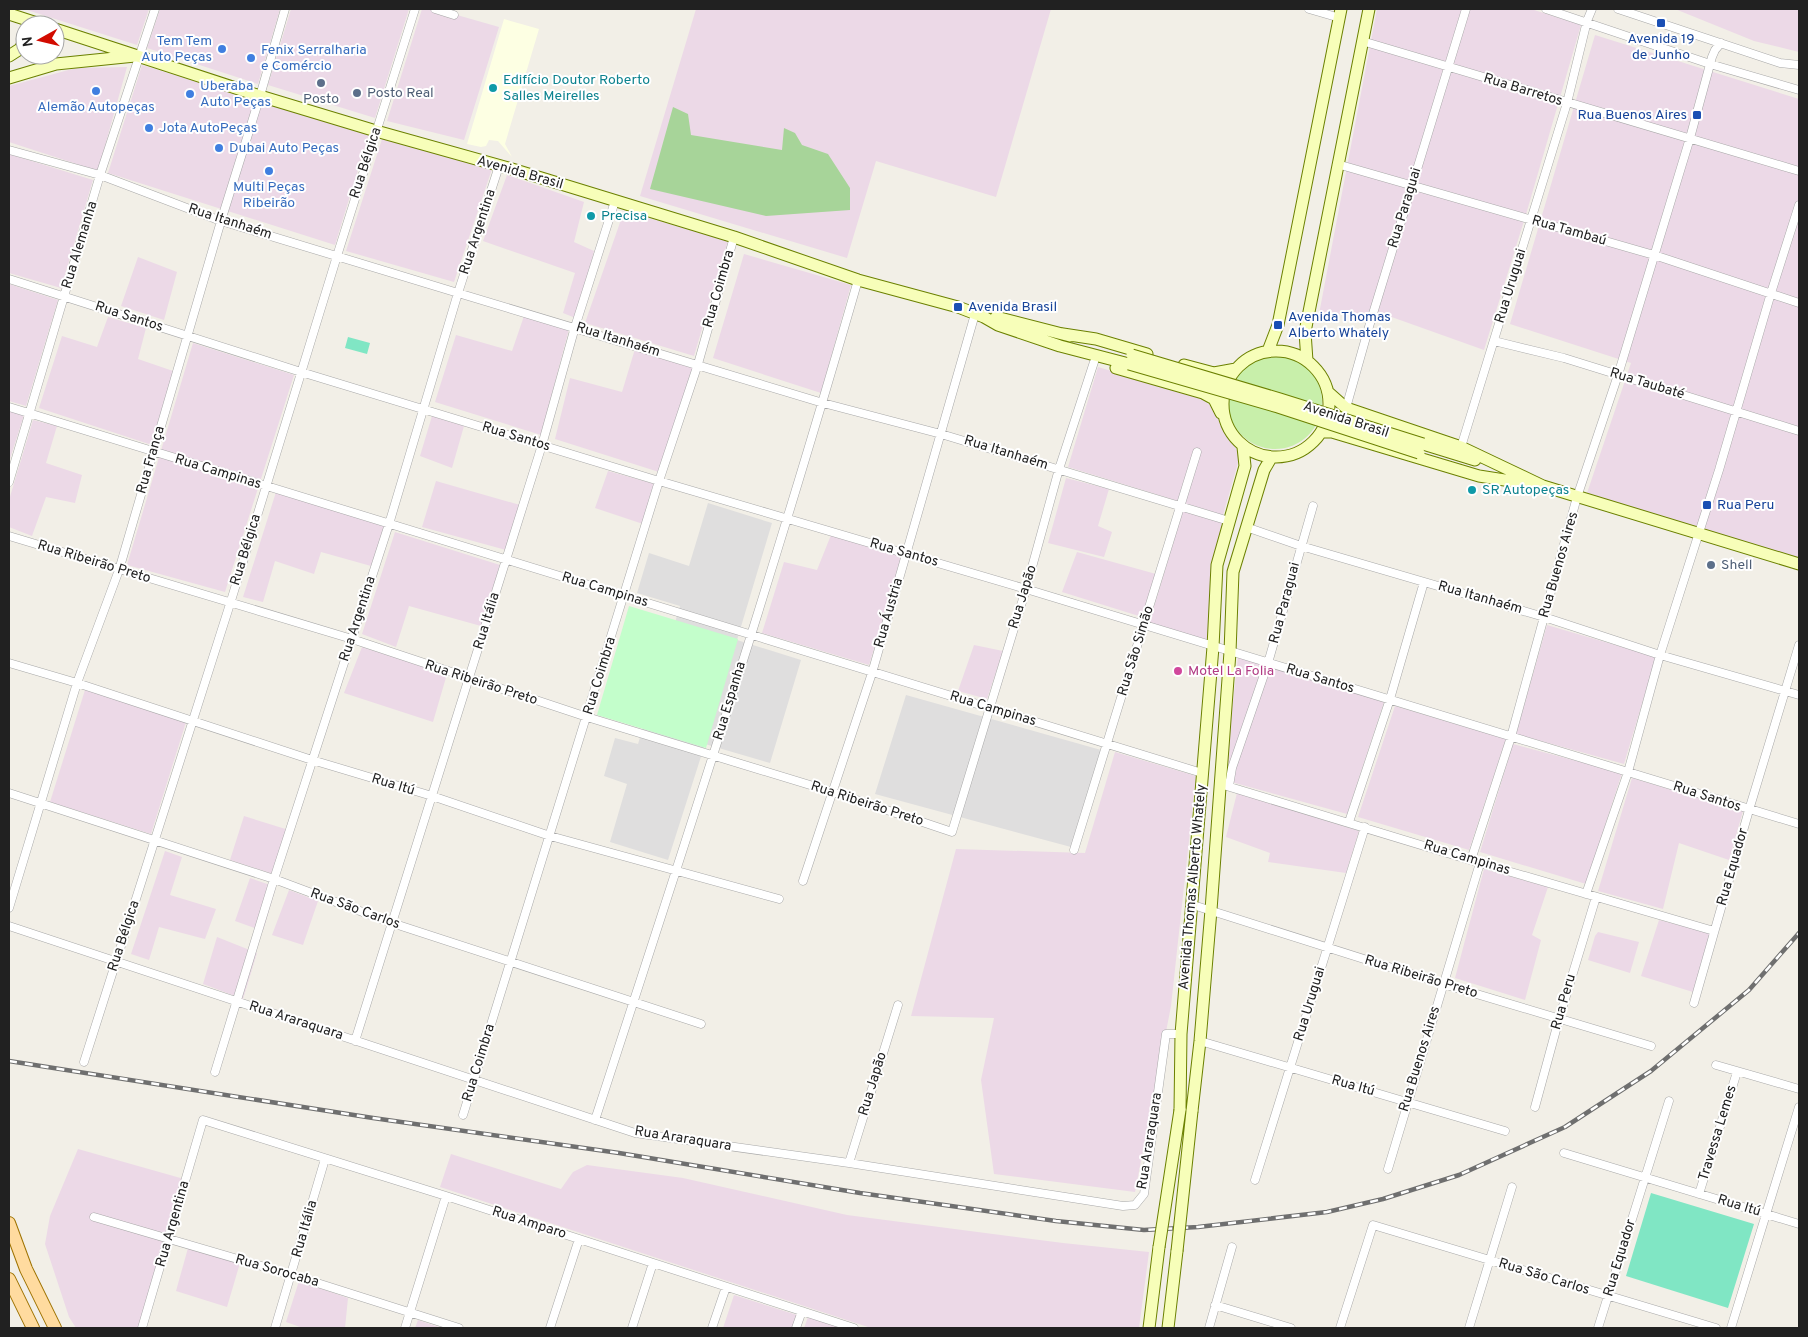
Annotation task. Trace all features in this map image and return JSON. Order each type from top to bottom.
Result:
[{"type":"main road","points":[[1307,360],[1305,332],[1369,9]]},
{"type":"main road","points":[[1268,351],[1278,325],[1340,13]]},
{"type":"main road","name":"Avenida Brasil","points":[[65,32],[376,132],[499,166],[734,237],[858,280],[925,297],[980,316],[999,317],[1061,340],[1131,360],[1278,407],[1421,448],[1799,564]]},
{"type":"main road","points":[[9,78],[56,64],[140,56]]},
{"type":"main road","name":"Avenida Brasil","points":[[1061,340],[1096,339],[1214,373],[1236,369]]},
{"type":"main road","name":"Avenida Brasil","points":[[1061,340],[1094,362],[1203,393],[1214,398],[1225,422]]},
{"type":"main road","points":[[1268,351],[1282,351],[1295,354],[1307,360],[1320,375],[1328,392],[1328,418],[1322,432],[1312,444],[1300,452],[1286,457],[1271,458],[1256,454],[1243,447],[1232,436],[1225,422],[1222,408],[1223,394],[1228,380],[1236,369],[1245,360],[1256,354],[1268,351]]},
{"type":"main road","name":"Avenida Brasil","points":[[1328,392],[1346,408],[1462,448],[1513,477]]},
{"type":"main road","name":"Avenida Brasil","points":[[1322,432],[1332,432],[1479,476],[1513,477]]},
{"type":"main road","name":"Avenida Thomas Alberto Whately","points":[[1149,1328],[1180,1110],[1181,1034],[1218,565],[1244,466],[1243,447]]},
{"type":"main road","name":"Avenida Thomas Alberto Whately","points":[[1168,1328],[1200,1041],[1211,910],[1225,785],[1234,572],[1264,470],[1271,458]]},
{"type":"main road","points":[[9,1223],[26,1270],[55,1328]]},
{"type":"main road","points":[[9,1279],[34,1328]]},
{"type":"street","name":"Rua Alemanha","points":[[9,482],[100,176],[155,9]]},
{"type":"street","name":"Rua França","points":[[9,908],[76,683],[119,570],[220,221],[260,96],[285,9]]},
{"type":"street","name":"Rua Bélgica","points":[[84,1062],[230,604],[265,486],[415,9]]},
{"type":"street","points":[[435,9],[454,15]]},
{"type":"street","points":[[1309,9],[1340,13]]},
{"type":"street","name":"Rua Paraguai","points":[[1346,408],[1466,9]]},
{"type":"street","points":[[1546,9],[1710,64],[1799,90]]},
{"type":"street","name":"Rua Uruguai","points":[[1462,448],[1567,103],[1592,9]]},
{"type":"street","points":[[1618,9],[1780,63],[1799,65]]},
{"type":"street","name":"Rua Barretos","points":[[1362,42],[1799,171]]},
{"type":"street","name":"Rua Buenos Aires","points":[[1472,860],[1511,737],[1577,497],[1618,376],[1690,138],[1713,54],[1721,43]]},
{"type":"street","name":"Rua Itanhaém","points":[[9,150],[100,176],[220,221],[823,403],[941,434],[1229,521]]},
{"type":"street","name":"Rua Tambaú","points":[[1337,164],[1654,255],[1799,303]]},
{"type":"street","name":"Rua Argentina","points":[[215,1072],[312,760],[390,524],[458,293],[499,166]]},
{"type":"street","name":"Rua Itália","points":[[355,1041],[542,445],[575,327],[614,201]]},
{"type":"street","points":[[1586,894],[1628,772],[1660,655],[1699,534],[1799,205]]},
{"type":"street","name":"Rua Coimbra","points":[[463,1115],[659,481],[698,364],[734,237]]},
{"type":"street","name":"Rua Santos","points":[[9,279],[424,410],[786,519],[907,553],[1799,824]]},
{"type":"street","name":"Rua Espanha","points":[[595,1120],[677,870],[823,403],[858,280]]},
{"type":"street","name":"Rua Áustria","points":[[803,881],[872,672],[941,434],[980,316]]},
{"type":"street","name":"Rua Taubaté","points":[[1494,340],[1564,358],[1799,431]]},
{"type":"street","name":"Rua Japão","points":[[952,832],[1026,589],[1060,469],[1094,362]]},
{"type":"street","name":"Rua Campinas","points":[[9,407],[1202,773]]},
{"type":"street","name":"Rua São Simão","points":[[1074,850],[1197,452]]},
{"type":"street","name":"Rua Paraguai","points":[[1225,785],[1268,663],[1313,506]]},
{"type":"street","name":"Rua Itanhaém","points":[[1246,527],[1301,546],[1544,617],[1660,655],[1799,695]]},
{"type":"street","name":"Rua Ribeirão Preto","points":[[9,536],[230,604],[352,639],[587,717],[833,792],[952,832]]},
{"type":"street","points":[[1349,822],[1390,699],[1424,582]]},
{"type":"street","name":"Rua Equador","points":[[1694,1004],[1749,810],[1799,644]]},
{"type":"street","name":"Rua Itú","points":[[9,663],[312,760],[432,796],[550,836],[779,899]]},
{"type":"street","name":"Rua Campinas","points":[[1225,785],[1480,863],[1714,931]]},
{"type":"street","name":"Rua São Carlos","points":[[9,793],[274,879],[392,923],[701,1024]]},
{"type":"street","name":"Rua Uruguai","points":[[1255,1180],[1364,827]]},
{"type":"street","name":"Rua Buenos Aires","points":[[1388,1169],[1480,863]]},
{"type":"street","name":"Rua Peru","points":[[1535,1107],[1596,897]]},
{"type":"street","name":"Rua Ribeirão Preto","points":[[1192,905],[1443,984],[1651,1046]]},
{"type":"street","name":"Rua Araraquara","points":[[9,926],[635,1133],[849,1163],[1123,1206],[1135,1205],[1144,1194],[1166,1034],[1181,1034]]},
{"type":"street","name":"Rua Japão","points":[[849,1163],[898,1005]]},
{"type":"street","name":"Rua Itú","points":[[1200,1041],[1505,1131]]},
{"type":"street","points":[[1716,1065],[1799,1089]]},
{"type":"street","name":"Travessa Lemes","points":[[1699,1194],[1737,1072]]},
{"type":"street","name":"Rua Equador","points":[[1598,1328],[1669,1101]]},
{"type":"street","points":[[1731,1328],[1799,1107]]},
{"type":"street","name":"Rua Argentina","points":[[142,1328],[203,1120]]},
{"type":"street","name":"Rua Amparo","points":[[203,1120],[446,1196],[854,1328]]},
{"type":"street","name":"Rua Itú","points":[[1564,1153],[1799,1224]]},
{"type":"street","name":"Rua Itália","points":[[275,1328],[325,1159]]},
{"type":"street","points":[[1469,1328],[1512,1187]]},
{"type":"street","points":[[405,1328],[446,1196]]},
{"type":"street","name":"Rua Sorocaba","points":[[94,1217],[292,1275],[459,1328]]},
{"type":"street","name":"Rua São Carlos","points":[[1340,1328],[1373,1225],[1716,1328]]},
{"type":"street","points":[[550,1328],[579,1239]]},
{"type":"street","points":[[1209,1328],[1232,1247]]},
{"type":"street","points":[[632,1328],[653,1263]]},
{"type":"street","points":[[712,1328],[726,1287]]},
{"type":"street","points":[[1216,1305],[1291,1328]]},
{"type":"street","points":[[796,1328],[802,1311]]},
{"type":"shaded area","points":[[149,9],[137,45],[65,22],[65,15],[43,15],[27,10]]},
{"type":"shaded area","points":[[160,9],[280,9],[258,84],[147,48]]},
{"type":"shaded area","points":[[291,9],[409,9],[375,118],[268,85]]},
{"type":"shaded area","points":[[422,9],[436,9],[499,27],[464,140],[387,121]]},
{"type":"shaded area","points":[[696,9],[1051,9],[996,197],[876,161],[847,258],[640,196]]},
{"type":"shaded area","points":[[1377,9],[1531,9],[1581,25],[1484,350],[1386,315],[1319,314]]},
{"type":"shaded area","points":[[1675,9],[1799,9],[1799,52],[1754,41]]},
{"type":"shaded area","points":[[504,19],[539,29],[505,144],[512,157],[498,141],[489,140],[486,146],[481,147],[467,144]]},
{"type":"shaded area","points":[[1595,35],[1799,99],[1799,559],[1587,493],[1631,363],[1510,324]]},
{"type":"shaded area","points":[[142,65],[369,134],[335,245],[108,173]]},
{"type":"shaded area","points":[[127,67],[98,171],[9,142],[9,86],[76,68]]},
{"type":"shaded area","points":[[382,139],[492,169],[454,282],[346,251]]},
{"type":"shaded area","points":[[9,154],[93,180],[61,288],[9,273]]},
{"type":"shaded area","points":[[507,175],[584,202],[574,242],[594,251],[578,319],[563,313],[575,273],[483,241]]},
{"type":"shaded area","points":[[624,211],[728,241],[694,356],[585,323]]},
{"type":"shaded area","points":[[744,254],[851,285],[821,393],[713,358]]},
{"type":"shaded area","points":[[138,257],[177,272],[164,320],[121,306]]},
{"type":"shaded area","points":[[9,284],[58,300],[26,406],[9,401]]},
{"type":"shaded area","points":[[524,316],[569,329],[541,435],[435,402],[456,335],[512,351]]},
{"type":"shaded area","points":[[108,317],[146,328],[138,359],[176,372],[155,446],[39,408],[62,336],[97,347]]},
{"type":"shaded area","points":[[193,343],[294,375],[225,592],[127,565]]},
{"type":"shaded area","points":[[635,349],[694,367],[659,472],[555,439],[570,378],[622,392]]},
{"type":"shaded area","points":[[1098,367],[1202,398],[1216,411],[1240,456],[1223,515],[1068,467]]},
{"type":"shaded area","points":[[9,411],[24,415],[9,462]]},
{"type":"shaded area","points":[[432,416],[464,426],[452,468],[420,456]]},
{"type":"shaded area","points":[[33,420],[57,426],[46,463],[82,475],[75,503],[46,497],[32,536],[9,527],[9,500]]},
{"type":"shaded area","points":[[608,471],[655,484],[643,524],[595,508]]},
{"type":"shaded area","points":[[1066,478],[1109,489],[1098,526],[1112,532],[1104,557],[1048,543]]},
{"type":"shaded area","points":[[436,481],[520,505],[506,550],[422,527]]},
{"type":"shaded area","points":[[276,492],[385,525],[371,566],[321,552],[314,574],[275,561],[263,602],[243,597]]},
{"type":"shaded area","points":[[708,503],[772,523],[737,640],[801,660],[770,763],[705,744],[668,860],[610,842],[627,784],[604,776],[615,738],[638,744],[680,606],[637,593],[649,553],[689,566]]},
{"type":"shaded area","points":[[1183,511],[1225,523],[1209,641],[1149,623]]},
{"type":"shaded area","points":[[395,532],[500,565],[481,626],[409,606],[396,647],[362,634]]},
{"type":"shaded area","points":[[831,535],[903,556],[869,665],[762,633],[784,562],[817,570]]},
{"type":"shaded area","points":[[1077,552],[1156,574],[1142,617],[1062,592]]},
{"type":"shaded area","points":[[1547,625],[1656,657],[1624,764],[1516,734]]},
{"type":"shaded area","points":[[974,645],[1003,651],[987,699],[958,691]]},
{"type":"shaded area","points":[[362,647],[447,674],[433,722],[344,693]]},
{"type":"shaded area","points":[[1238,657],[1384,702],[1347,814],[1224,780]]},
{"type":"shaded area","points":[[85,690],[187,719],[151,834],[50,802]]},
{"type":"shaded area","points":[[906,695],[1101,750],[1071,847],[875,794]]},
{"type":"shaded area","points":[[1395,706],[1506,739],[1469,850],[1358,817]]},
{"type":"shaded area","points":[[1513,744],[1622,773],[1586,884],[1480,852]]},
{"type":"shaded area","points":[[1115,752],[1196,776],[1171,1006],[1135,1192],[994,1174],[981,1080],[994,1018],[911,1016],[956,849],[1085,853]]},
{"type":"shaded area","points":[[1632,778],[1743,811],[1729,860],[1679,843],[1663,909],[1598,891]]},
{"type":"shaded area","points":[[1237,793],[1359,831],[1346,873],[1268,862],[1270,853],[1226,837]]},
{"type":"shaded area","points":[[244,816],[292,831],[279,876],[230,860]]},
{"type":"shaded area","points":[[165,851],[182,857],[170,895],[216,909],[205,939],[159,927],[149,960],[131,954]]},
{"type":"shaded area","points":[[1484,869],[1548,887],[1532,935],[1541,940],[1525,1000],[1455,978]]},
{"type":"shaded area","points":[[250,878],[276,887],[263,931],[235,921]]},
{"type":"shaded area","points":[[289,890],[318,901],[303,945],[272,935]]},
{"type":"shaded area","points":[[1659,920],[1710,933],[1693,992],[1641,976]]},
{"type":"shaded area","points":[[1598,932],[1639,942],[1630,973],[1588,960]]},
{"type":"shaded area","points":[[217,937],[257,953],[243,999],[203,984]]},
{"type":"shaded area","points":[[78,1149],[184,1179],[138,1328],[76,1328],[69,1317],[45,1244],[50,1216]]},
{"type":"shaded area","points":[[451,1154],[561,1189],[573,1172],[587,1165],[683,1178],[847,1215],[1063,1243],[1149,1252],[1139,1328],[871,1328],[440,1187]]},
{"type":"shaded area","points":[[188,1248],[240,1263],[227,1307],[176,1291]]},
{"type":"shaded area","points":[[299,1281],[348,1298],[345,1328],[303,1328],[286,1322]]},
{"type":"shaded area","points":[[734,1295],[797,1315],[793,1328],[723,1328]]},
{"type":"shaded area","points":[[808,1317],[841,1328],[804,1328]]},
{"type":"shaded area","points":[[418,1320],[442,1328],[415,1328]]},
{"type":"green space","points":[[673,107],[688,114],[691,135],[782,150],[784,128],[795,133],[802,145],[828,154],[850,188],[850,210],[766,216],[650,189]]},
{"type":"green space","points":[[348,337],[370,343],[367,354],[345,348]]},
{"type":"green space","points":[[1275,355],[1293,359],[1308,369],[1318,384],[1322,402],[1318,420],[1308,435],[1293,445],[1275,449],[1257,445],[1242,435],[1232,420],[1228,402],[1232,384],[1242,369],[1257,359]]},
{"type":"green space","points":[[629,606],[738,639],[706,748],[597,715]]},
{"type":"green space","points":[[1651,1193],[1754,1224],[1728,1308],[1626,1276]]},
{"type":"railway","points":[[9,1061],[373,1118],[619,1153],[860,1193],[1056,1221],[1144,1230],[1198,1227],[1327,1212],[1383,1199],[1459,1175],[1565,1127],[1651,1071],[1749,990],[1799,933]]},
{"type":"place","name":"Avenida 19 de Junho","points":[[1661,23]]},
{"type":"place","name":"Tem Tem Auto Peças","points":[[222,49]]},
{"type":"place","name":"Fenix Serralharia e Comércio","points":[[251,58]]},
{"type":"place","name":"Posto","points":[[321,83]]},
{"type":"place","name":"Edifício Doutor Roberto Salles Meirelles","points":[[493,88]]},
{"type":"place","name":"Alemão Autopeças","points":[[96,91]]},
{"type":"place","name":"Posto Real","points":[[357,93]]},
{"type":"place","name":"Uberaba Auto Peças","points":[[190,94]]},
{"type":"place","name":"Rua Buenos Aires","points":[[1697,115]]},
{"type":"place","name":"Jota AutoPeças","points":[[149,128]]},
{"type":"place","name":"Dubai Auto Peças","points":[[219,148]]},
{"type":"place","name":"Multi Peças Ribeirão","points":[[269,171]]},
{"type":"place","name":"Precisa","points":[[591,216]]},
{"type":"place","name":"Avenida Brasil","points":[[958,307]]},
{"type":"place","name":"Avenida Thomas Alberto Whately","points":[[1278,325]]},
{"type":"place","name":"SR Autopeças","points":[[1472,490]]},
{"type":"place","name":"Rua Peru","points":[[1707,505]]},
{"type":"place","name":"Shell","points":[[1711,565]]},
{"type":"place","name":"Motel La Folia","points":[[1178,671]]}]
